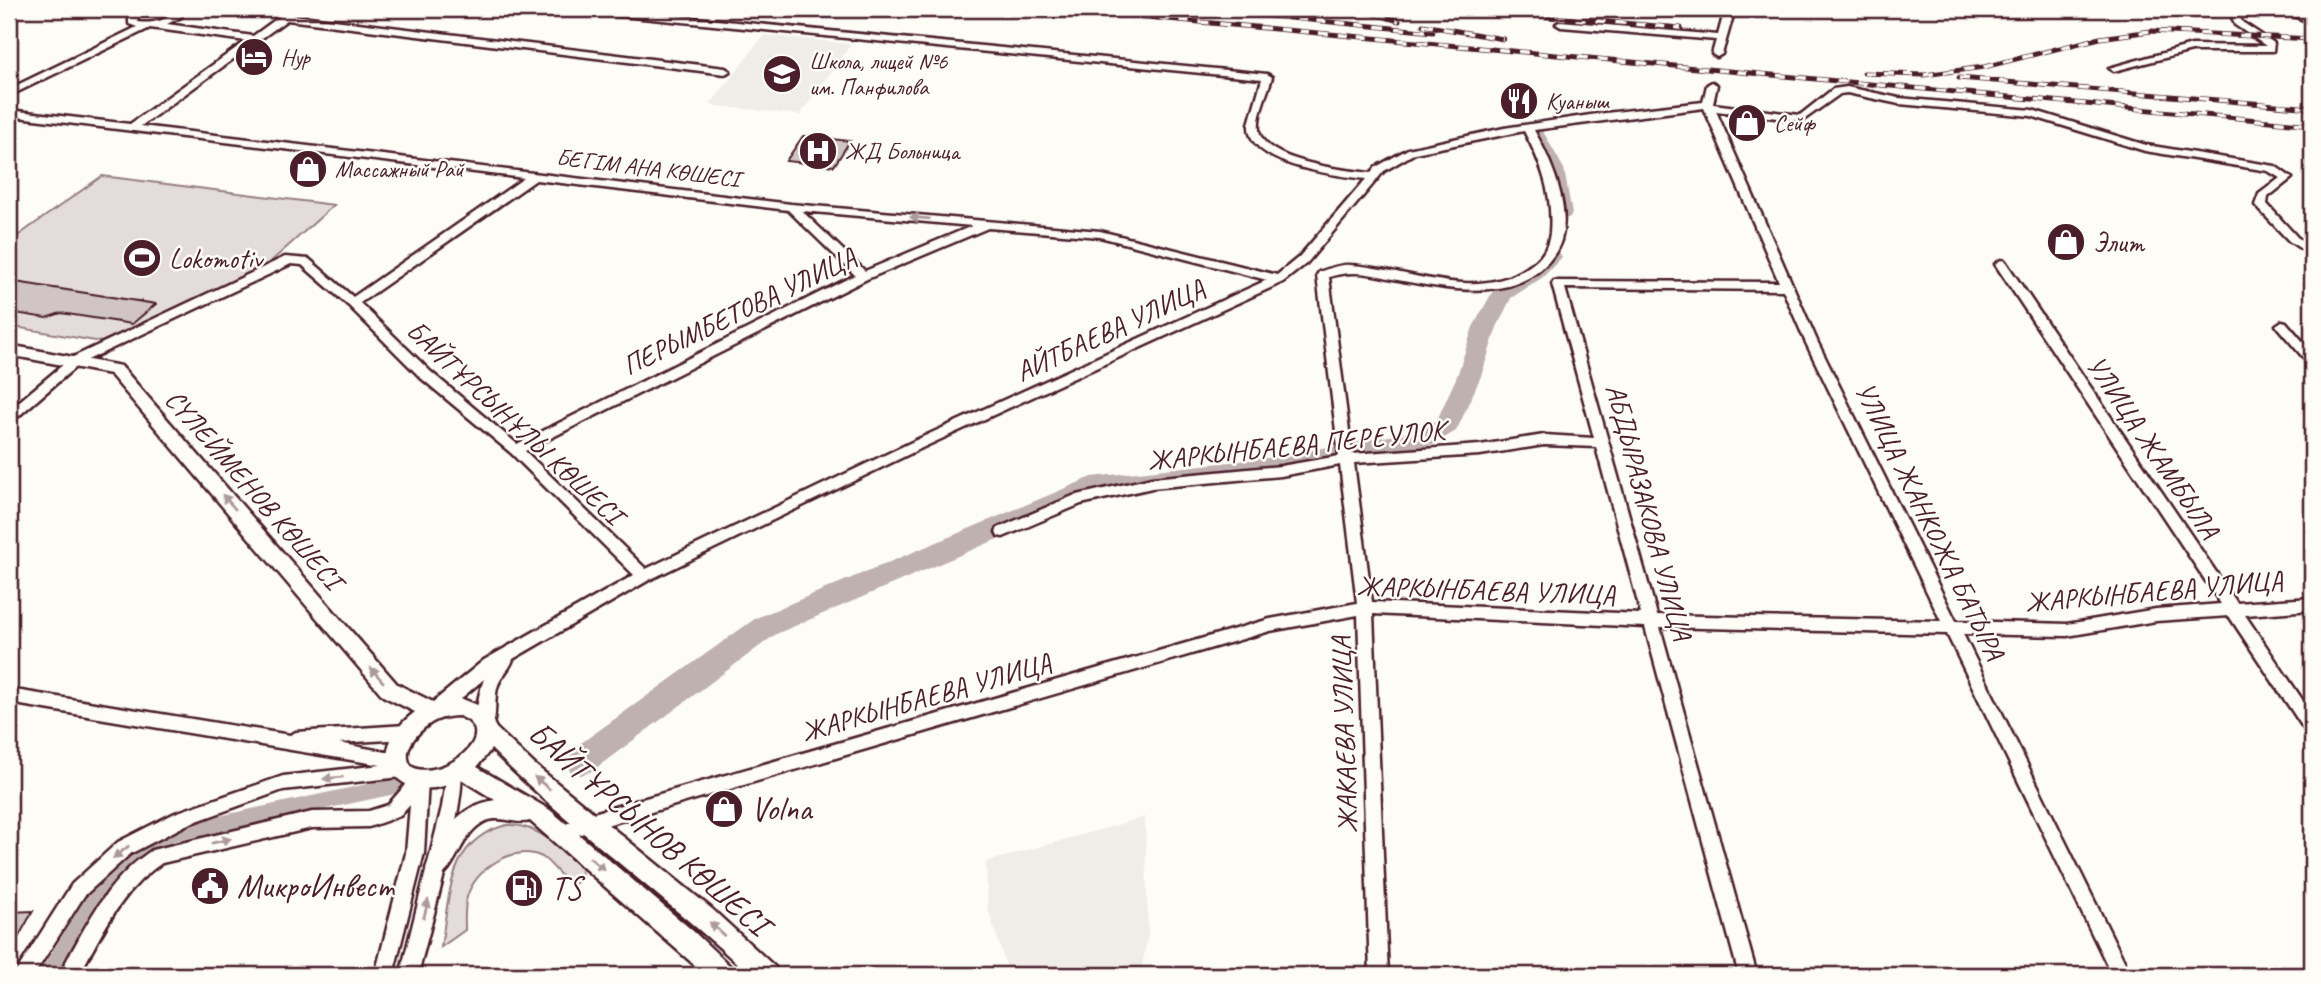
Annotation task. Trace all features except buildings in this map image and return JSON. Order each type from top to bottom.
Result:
[{"type":"main road","name":"СҮЛЕЙМЕНОВ КӨШЕСІ","points":[[9,350],[75,360],[116,370],[390,690],[433,712]]},
{"type":"main road","points":[[460,707],[472,709],[481,715],[487,727],[480,751],[458,771],[443,778],[420,780],[399,765],[397,751],[406,732],[433,712],[460,707]]},
{"type":"main road","name":"БАЙТҰРСЫНОВ КӨШЕСІ","points":[[487,727],[528,772],[704,917],[767,975]]},
{"type":"main road","name":"БАЙТҰРСЫНОВ КӨШЕСІ","points":[[458,771],[542,817],[685,939],[723,975]]},
{"type":"main road","points":[[437,868],[456,832],[476,815],[499,808],[542,817]]},
{"type":"street","points":[[95,9],[124,10],[138,14],[150,25],[254,39]]},
{"type":"street","points":[[9,93],[150,25],[172,19],[178,15],[180,9]]},
{"type":"street","points":[[130,129],[296,9]]},
{"type":"street","points":[[580,9],[1267,77],[1254,130],[1256,139],[1264,148],[1287,160],[1374,177]]},
{"type":"street","points":[[1717,54],[1729,9]]},
{"type":"street","points":[[2114,68],[2192,47],[2270,49],[2271,45],[2238,23],[2233,9]]},
{"type":"street","points":[[2279,9],[2312,20]]},
{"type":"street","points":[[9,85],[138,14]]},
{"type":"street","points":[[284,17],[725,71]]},
{"type":"street","points":[[1561,24],[1721,38]]},
{"type":"street","points":[[1708,106],[1712,85]]},
{"type":"street","name":"АЙТБАЕВА УЛИЦА","points":[[527,643],[644,576],[909,448],[1279,279],[1303,260],[1388,163],[1426,146],[1528,128],[1708,106],[1802,118],[1838,91],[1847,90],[1899,101],[2032,113],[2145,148],[2279,171],[2287,178],[2286,181],[2263,196],[2261,205],[2293,239],[2312,253]]},
{"type":"street","name":"УЛИЦА ЖАНКОЖА БАТЫРА","points":[[1708,106],[1812,342],[2122,975]]},
{"type":"street","name":"БЕГІМ АНА КӨШЕСІ","points":[[9,113],[791,207],[1100,234],[1279,279]]},
{"type":"street","points":[[1292,268],[1308,269],[1323,275],[1345,268],[1422,281],[1491,285],[1504,285],[1532,271],[1553,251],[1558,209],[1550,169],[1528,128]]},
{"type":"street","points":[[353,303],[534,176]]},
{"type":"street","points":[[791,207],[863,276]]},
{"type":"street","name":"ПЕРЫМБЕТОВА УЛИЦА","points":[[516,450],[863,276],[988,224]]},
{"type":"street","name":"БАЙТҰРСЫНҰЛЫ КӨШЕСІ","points":[[9,417],[75,360],[289,260],[305,262],[353,303],[426,375],[516,450],[644,576]]},
{"type":"street","name":"УЛИЦА ЖАМБЫЛА","points":[[2001,264],[2312,727]]},
{"type":"street","name":"ЖАКАЕВА УЛИЦА","points":[[1323,275],[1365,608],[1379,975]]},
{"type":"street","name":"АБДЫРАЗАКОВА УЛИЦА","points":[[1748,975],[1558,284],[1788,286]]},
{"type":"street","points":[[2282,325],[2312,360]]},
{"type":"street","name":"ЖАРКЫНБАЕВА ПЕРЕУЛОК","points":[[1003,532],[1078,500],[1152,484],[1281,471],[1348,459],[1480,450],[1544,440],[1602,443]]},
{"type":"street","name":"ЖАРКЫНБАЕВА УЛИЦА","points":[[562,834],[590,822],[1270,625],[1365,608],[1652,621],[2067,630],[2156,615],[2312,604]]},
{"type":"street","points":[[433,712],[490,665],[527,643]]},
{"type":"street","points":[[487,727],[486,700],[490,682],[500,665],[527,643]]},
{"type":"street","points":[[9,696],[399,765]]},
{"type":"street","points":[[267,741],[406,732]]},
{"type":"street","points":[[23,975],[78,890],[124,848],[181,819],[283,783],[399,765]]},
{"type":"street","points":[[409,975],[452,807],[458,771]]},
{"type":"street","points":[[69,975],[119,891],[145,863],[158,856],[312,820],[369,819],[394,811],[420,780]]},
{"type":"street","points":[[384,975],[415,853],[420,780]]},
{"type":"shaded area","name":"Школа, лицей №6 им. Панфилова","points":[[764,35],[851,44],[800,115],[710,105]]},
{"type":"shaded area","name":"Lokomotiv","points":[[102,176],[334,205],[258,273],[101,342],[9,326],[9,242]]},
{"type":"shaded area","points":[[1145,817],[1148,936],[1140,975],[1009,975],[988,909],[986,862]]},
{"type":"shaded area","points":[[507,825],[529,828],[548,839],[581,869],[582,878],[576,883],[566,880],[542,857],[531,854],[520,853],[497,861],[478,877],[471,887],[465,905],[465,930],[441,947],[450,890],[462,856],[487,832]]},
{"type":"waterway","points":[[1533,130],[1554,169],[1562,214]]},
{"type":"waterway","points":[[581,761],[766,626],[1101,484],[1267,467],[1423,439],[1447,425],[1469,376],[1485,327],[1502,294],[1535,272],[1551,257]]},
{"type":"waterway","points":[[47,975],[104,883],[117,866],[132,855],[173,834],[395,786]]},
{"type":"railway","points":[[1060,9],[2312,125]]},
{"type":"railway","points":[[1197,9],[1433,32]]},
{"type":"railway","points":[[1358,9],[1399,21]]},
{"type":"railway","points":[[1456,9],[1681,28]]},
{"type":"railway","points":[[1423,25],[1503,39]]},
{"type":"railway","points":[[1864,73],[1924,75],[1984,67],[2100,38],[2151,31],[2312,39]]},
{"type":"railway","points":[[1959,78],[2312,108]]},
{"type":"place","name":"Нур","points":[[254,57]]},
{"type":"place","name":"Школа, лицей №6 им. Панфилова","points":[[782,74]]},
{"type":"place","name":"Куаныш","points":[[1519,101]]},
{"type":"place","name":"Сейф","points":[[1747,123]]},
{"type":"place","name":"ЖД Больница","points":[[818,151]]},
{"type":"place","name":"Массажный Рай","points":[[308,169]]},
{"type":"place","name":"Элит","points":[[2066,242]]},
{"type":"place","name":"Lokomotiv","points":[[142,258]]},
{"type":"place","name":"Volna","points":[[724,809]]},
{"type":"place","name":"МикроИнвест","points":[[210,886]]},
{"type":"place","name":"TS","points":[[524,888]]}]
